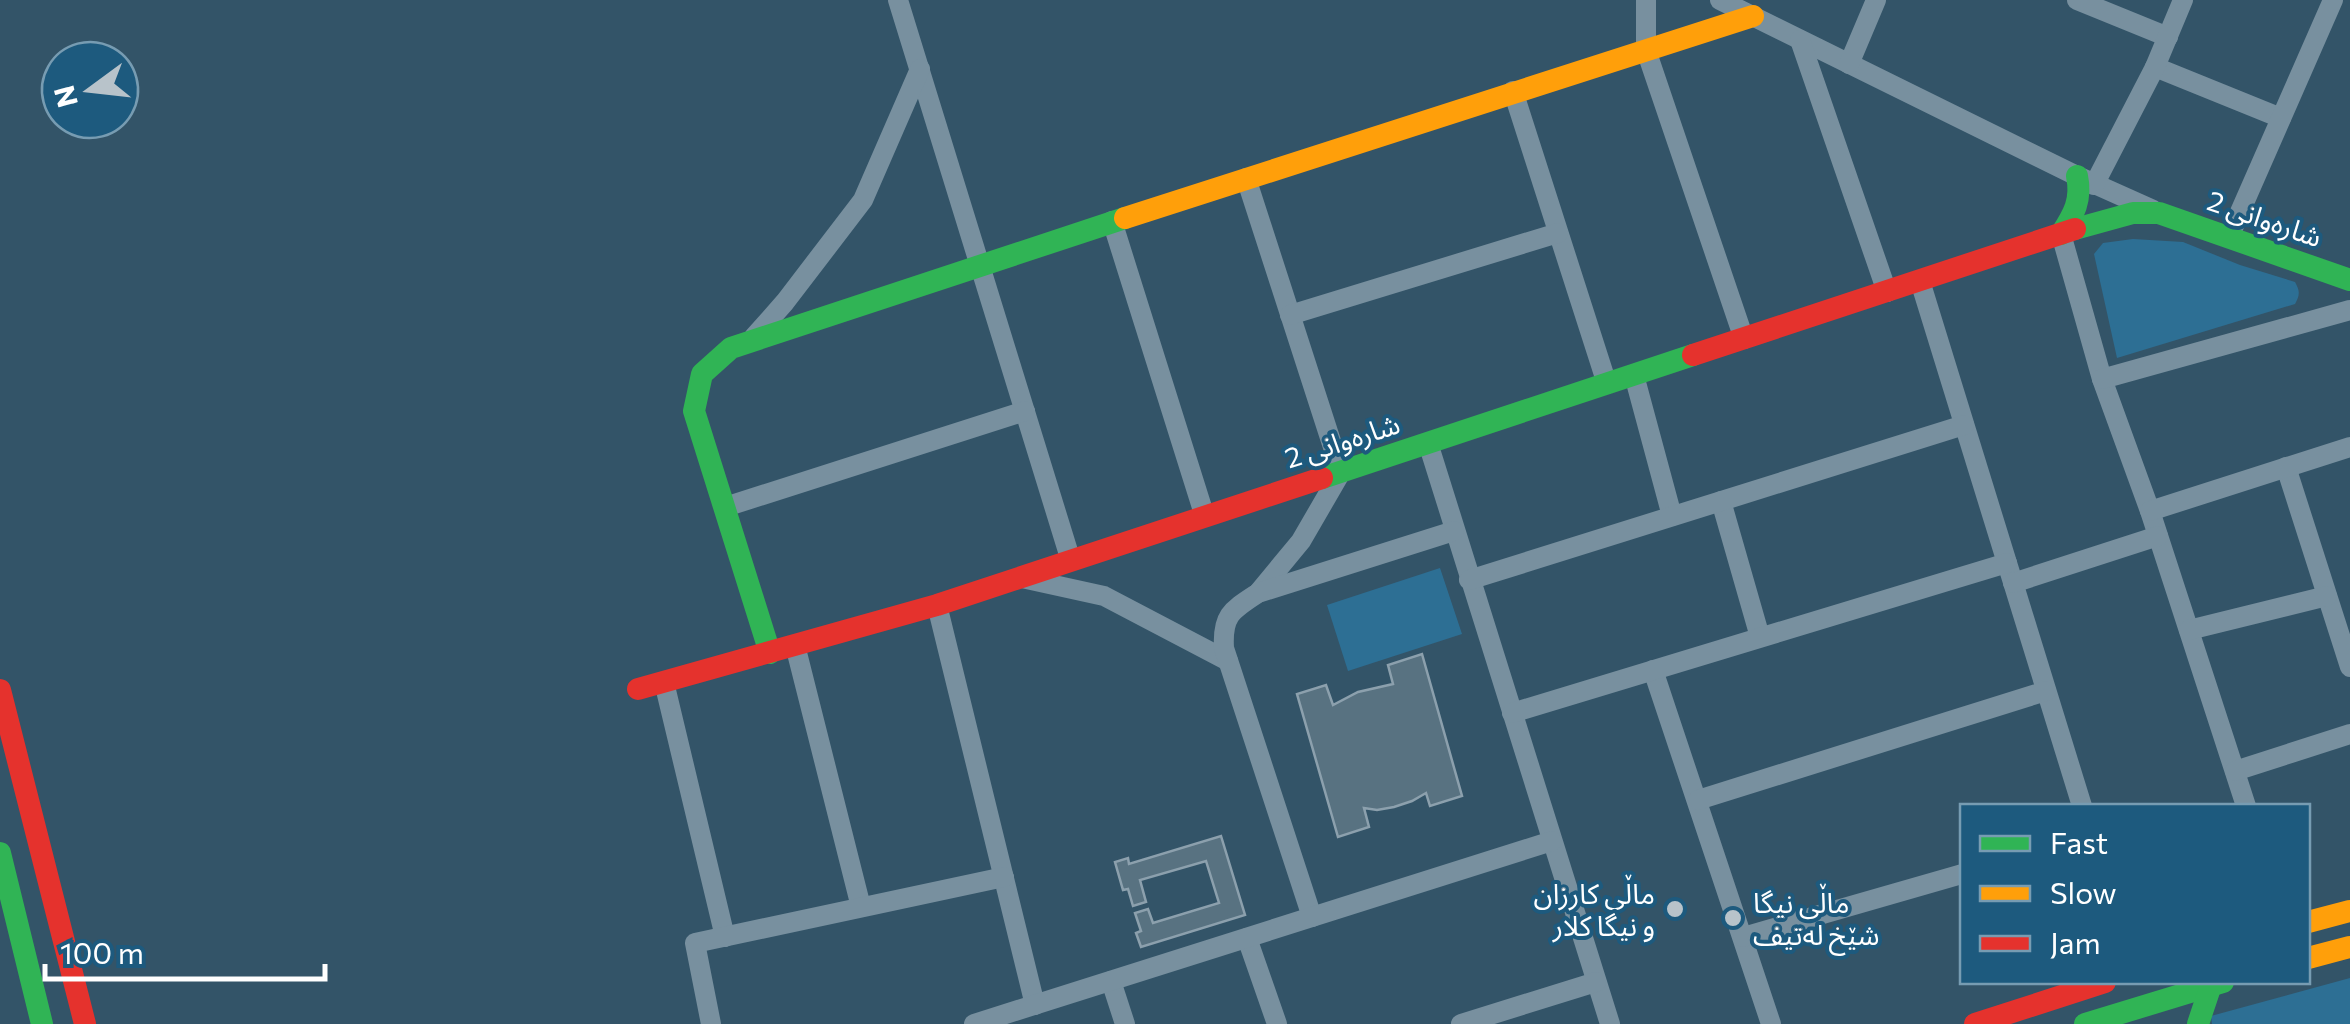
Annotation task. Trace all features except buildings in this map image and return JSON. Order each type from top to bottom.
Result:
[{"type":"main road","points":[[770,652],[694,410],[702,374],[730,348],[1752,16]]},
{"type":"main road","points":[[2061,234],[2077,210],[2085,181]]},
{"type":"main road","name":"شارەوانی 2","points":[[638,689],[937,605],[2133,213],[2159,213],[2350,280]]},
{"type":"main road","points":[[0,690],[84,1024]]},
{"type":"main road","points":[[0,854],[42,1024]]},
{"type":"main road","points":[[2310,921],[2350,911]]},
{"type":"main road","points":[[2310,957],[2350,947]]},
{"type":"main road","points":[[1975,1024],[2100,984]]},
{"type":"main road","points":[[2085,1024],[2214,984]]},
{"type":"main road","points":[[2198,1024],[2204,1000],[2216,984]]},
{"type":"main road","points":[[2124,1011],[2147,1024]]},
{"type":"street","points":[[898,0],[1071,561]]},
{"type":"street","points":[[1646,0],[1646,50],[1744,339]]},
{"type":"street","points":[[1721,0],[2085,181],[2159,213]]},
{"type":"street","points":[[1849,64],[1876,0]]},
{"type":"street","points":[[2076,0],[2168,37]]},
{"type":"street","points":[[2085,181],[2155,67],[2183,0]]},
{"type":"street","points":[[2229,237],[2332,0]]},
{"type":"street","points":[[1800,40],[1887,292]]},
{"type":"street","points":[[2155,67],[2282,118]]},
{"type":"street","points":[[750,341],[863,200],[920,69]]},
{"type":"street","points":[[1513,92],[1607,384]]},
{"type":"street","points":[[1246,178],[1341,472],[1300,540],[1258,594]]},
{"type":"street","points":[[1112,222],[1204,517]]},
{"type":"street","points":[[1290,315],[1558,233]]},
{"type":"street","points":[[2061,234],[2102,379],[2150,511],[2245,804]]},
{"type":"street","points":[[1920,281],[2081,804]]},
{"type":"street","points":[[2102,379],[2350,310]]},
{"type":"street","points":[[1634,375],[1672,516]]},
{"type":"street","points":[[725,508],[1025,412]]},
{"type":"street","points":[[1470,580],[1964,425]]},
{"type":"street","points":[[1428,444],[1610,1024]]},
{"type":"street","points":[[2150,511],[2350,447]]},
{"type":"street","points":[[2286,467],[2350,667]]},
{"type":"street","points":[[1721,501],[1760,637]]},
{"type":"street","points":[[1312,917],[1228,661],[1222,628],[1235,608],[1258,594],[1454,532]]},
{"type":"street","points":[[1512,712],[1760,637],[2158,536]]},
{"type":"street","points":[[1020,578],[1104,596],[1228,661]]},
{"type":"street","points":[[2190,630],[2327,596]]},
{"type":"street","points":[[937,605],[1035,1005]]},
{"type":"street","points":[[795,646],[861,907]]},
{"type":"street","points":[[1653,670],[1771,1024]]},
{"type":"street","points":[[664,682],[725,937]]},
{"type":"street","points":[[1698,800],[2046,691]]},
{"type":"street","points":[[2235,771],[2350,734]]},
{"type":"street","points":[[981,1023],[1552,841]]},
{"type":"street","points":[[1743,938],[1960,875]]},
{"type":"street","points":[[711,1024],[695,943],[1004,877]]},
{"type":"street","points":[[1247,938],[1277,1024]]},
{"type":"street","points":[[1111,980],[1125,1024]]},
{"type":"street","points":[[1461,1024],[1596,982]]},
{"type":"shaded area","points":[[2133,239],[2183,242],[2295,282],[2298,298],[2295,304],[2117,358],[2094,254],[2103,243]]},
{"type":"shaded area","points":[[1440,568],[1462,634],[1348,671],[1327,605]]},
{"type":"shaded area","points":[[2350,978],[2350,1024],[2212,1024],[2211,1016]]},
{"type":"traffic: fast","points":[[2061,234],[2076,206],[2077,176]]},
{"type":"traffic: fast","points":[[2075,229],[2133,213],[2159,213],[2350,280]]},
{"type":"traffic: fast","points":[[770,653],[694,411],[702,374],[731,348],[1125,218]]},
{"type":"traffic: fast","points":[[1322,478],[1693,355]]},
{"type":"traffic: fast","points":[[0,853],[42,1024]]},
{"type":"traffic: fast","points":[[2085,1024],[2216,984]]},
{"type":"traffic: fast","points":[[2198,1024],[2211,985]]},
{"type":"traffic: slow","points":[[1125,218],[1753,16]]},
{"type":"traffic: slow","points":[[2310,921],[2350,911]]},
{"type":"traffic: slow","points":[[2310,957],[2350,947]]},
{"type":"traffic: jam","points":[[1693,355],[2075,229]]},
{"type":"traffic: jam","points":[[638,689],[937,605],[1322,478]]},
{"type":"traffic: jam","points":[[0,690],[85,1024]]},
{"type":"traffic: jam","points":[[1975,1024],[2099,984]]},
{"type":"place","name":"ماڵی کارزان و نیگا کلار","points":[[1675,909]]},
{"type":"place","name":"ماڵی نیگا شێخ لەتیف","points":[[1733,918]]}]
